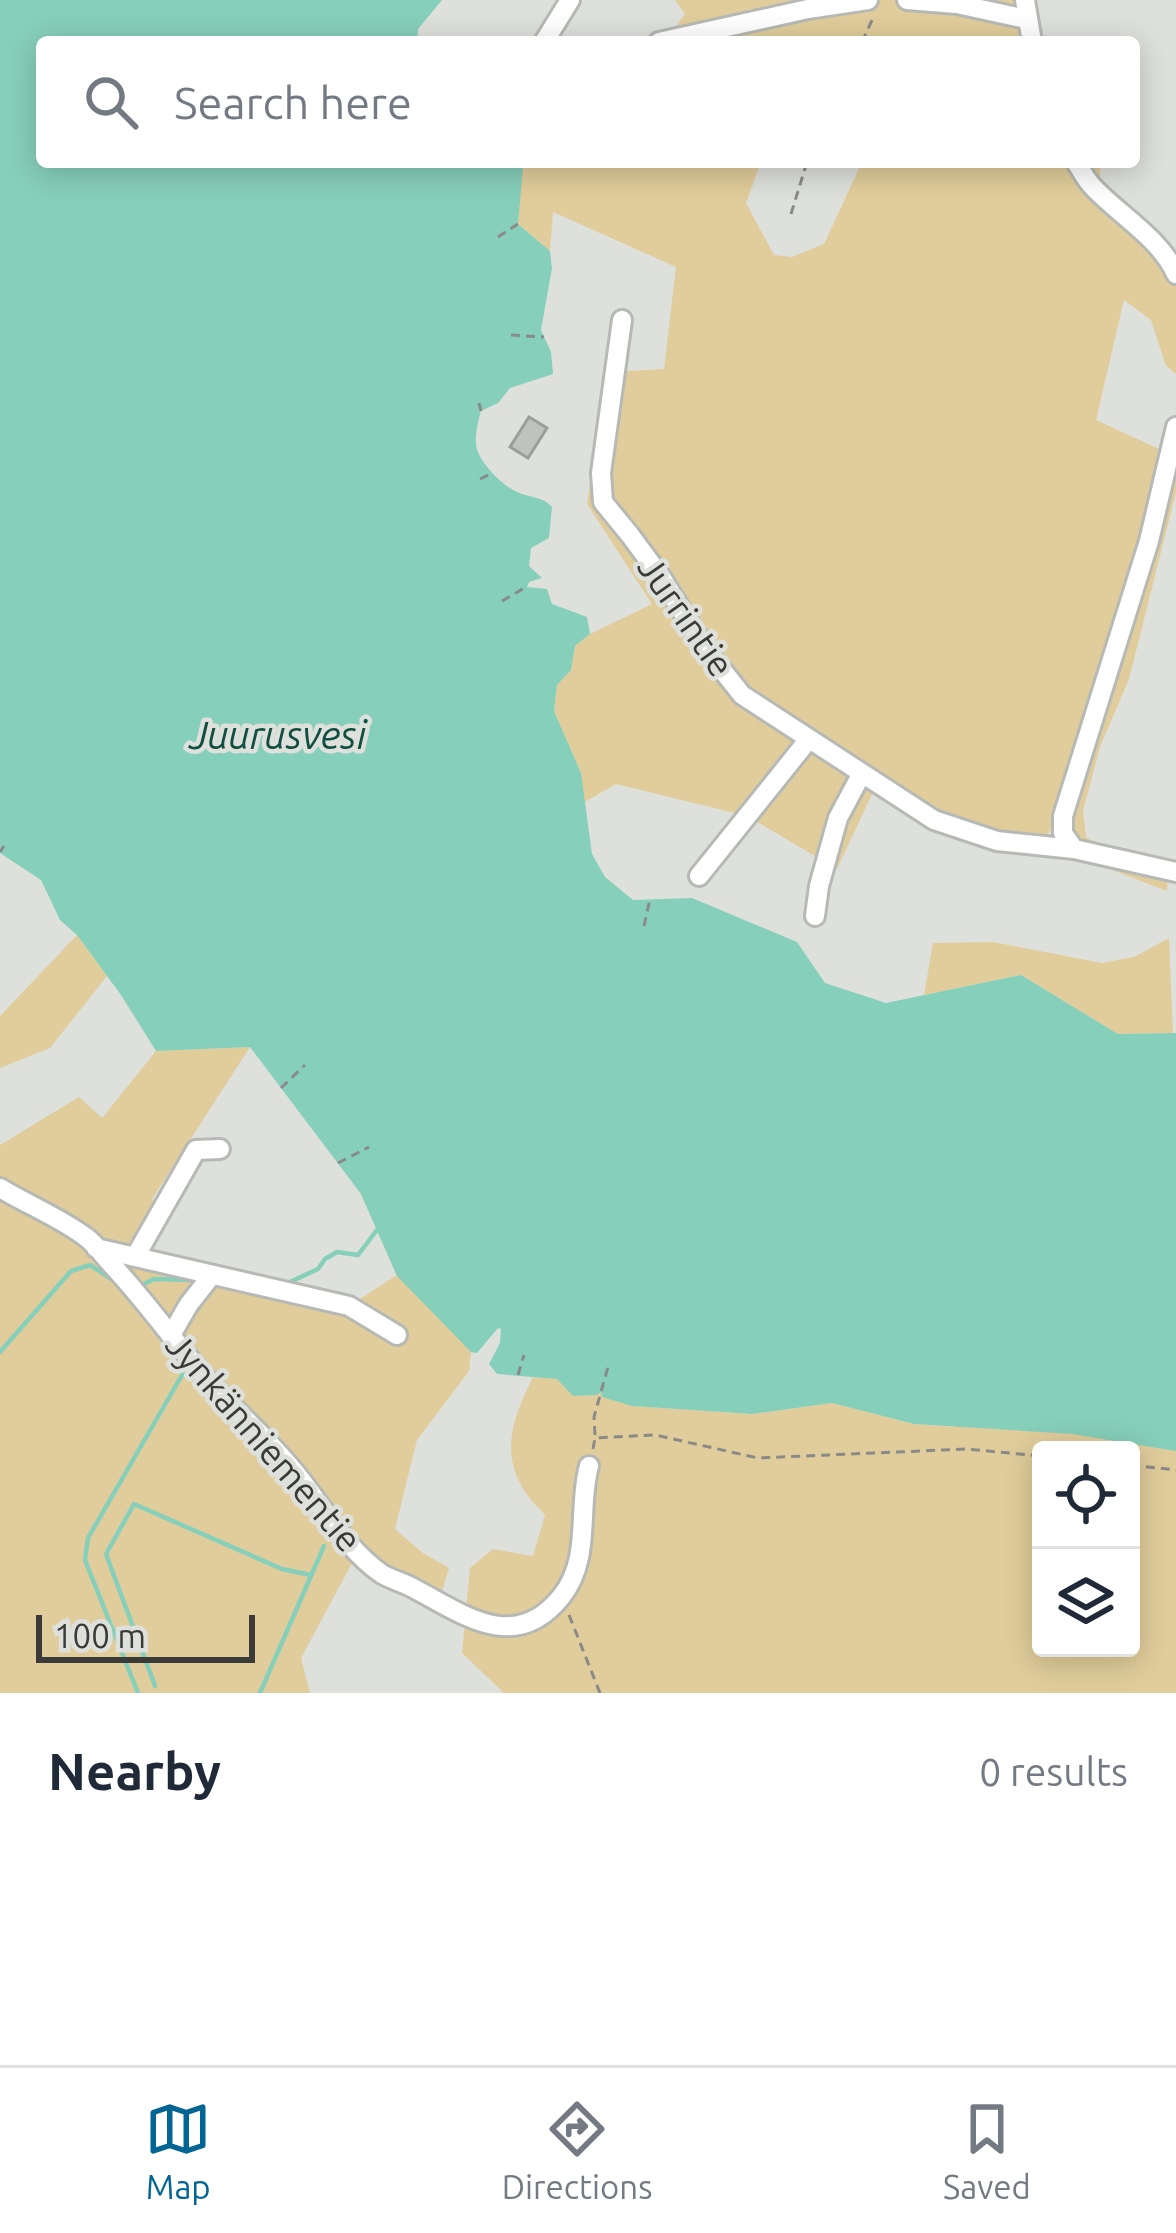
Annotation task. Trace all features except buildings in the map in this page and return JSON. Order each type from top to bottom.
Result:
[{"type":"street","points":[[553,36],[556,20],[570,0]]},
{"type":"street","points":[[769,0],[808,8]]},
{"type":"street","points":[[907,0],[1026,9]]},
{"type":"street","points":[[685,36],[808,8],[871,7]]},
{"type":"street","points":[[1080,168],[1176,274]]},
{"type":"street","name":"Jurrintie","points":[[622,320],[602,473],[603,502],[742,695],[934,820],[997,841],[1074,849],[1176,872]]},
{"type":"street","points":[[1074,849],[1063,833],[1063,816],[1149,541],[1176,427]]},
{"type":"street","points":[[699,876],[809,739]]},
{"type":"street","points":[[815,916],[838,818],[862,773]]},
{"type":"street","points":[[135,1257],[196,1150],[220,1149]]},
{"type":"street","name":"Jynkänniementie","points":[[0,1188],[87,1238],[382,1574],[466,1618],[494,1626],[535,1621],[562,1596]]},
{"type":"street","points":[[96,1248],[349,1306],[397,1335]]},
{"type":"street","points":[[171,1335],[212,1274]]},
{"type":"street","points":[[562,1596],[578,1564],[583,1485],[589,1466]]},
{"type":"path","points":[[791,214],[805,168]]},
{"type":"path","points":[[497,237],[518,224]]},
{"type":"path","points":[[511,334],[544,337]]},
{"type":"path","points":[[479,403],[481,410]]},
{"type":"path","points":[[480,479],[493,472]]},
{"type":"path","points":[[502,601],[526,587]]},
{"type":"path","points":[[644,926],[650,899]]},
{"type":"path","points":[[280,1088],[305,1065]]},
{"type":"path","points":[[338,1163],[369,1147]]},
{"type":"path","points":[[518,1375],[524,1355]]},
{"type":"path","points":[[589,1466],[596,1438],[594,1417],[608,1367]]},
{"type":"path","points":[[596,1438],[655,1435],[758,1459],[966,1450],[1032,1455]]},
{"type":"path","points":[[1140,1466],[1176,1470]]},
{"type":"path","points":[[562,1596],[600,1693]]},
{"type":"shaded area","points":[[675,0],[1025,0],[1040,36],[669,36],[685,14]]},
{"type":"shaded area","points":[[503,168],[759,168],[746,203],[774,255],[792,257],[824,244],[859,168],[1101,168],[1099,192],[1176,274],[1176,374],[1166,366],[1151,320],[1124,300],[1096,420],[1170,454],[1176,427],[1176,492],[1129,679],[1100,747],[1083,811],[1086,837],[1100,846],[1176,860],[1176,872],[1168,871],[1167,891],[1084,859],[1063,818],[1030,845],[874,790],[837,869],[747,816],[616,784],[583,803],[581,773],[554,711],[557,685],[571,670],[575,646],[652,604],[587,504],[607,372],[664,369],[676,267],[553,212],[550,251],[518,224]]},
{"type":"shaded area","points":[[77,935],[107,976],[50,1048],[0,1068],[0,1016]]},
{"type":"shaded area","points":[[1169,938],[1173,1033],[1118,1034],[1021,975],[924,995],[933,943],[993,942],[1102,963],[1134,957]]},
{"type":"shaded area","points":[[250,1047],[152,1199],[158,1217],[135,1256],[349,1306],[397,1275],[361,1194],[348,1176],[372,1162],[471,1352],[469,1371],[417,1440],[395,1529],[449,1568],[438,1604],[358,1552],[301,1658],[310,1693],[0,1693],[0,1145],[79,1097],[102,1118],[156,1051]]},
{"type":"shaded area","points":[[533,1377],[558,1379],[574,1396],[601,1392],[603,1397],[632,1406],[752,1414],[832,1403],[914,1424],[954,1427],[988,1408],[1176,1429],[1176,1693],[504,1693],[462,1653],[470,1568],[493,1549],[533,1556],[545,1515],[515,1471],[511,1443]]},
{"type":"water","name":"Juurusvesi","points":[[0,0],[442,0],[417,36],[36,36],[36,168],[523,168],[518,224],[550,251],[552,268],[541,330],[551,352],[553,374],[510,388],[498,403],[481,411],[476,445],[483,461],[505,485],[552,507],[549,538],[531,548],[529,566],[542,578],[527,587],[547,589],[552,604],[587,617],[590,634],[575,646],[571,670],[557,685],[554,711],[581,773],[592,854],[605,877],[633,900],[692,898],[797,942],[825,983],[886,1003],[1021,975],[1118,1034],[1176,1033],[1176,1451],[1140,1445],[1140,1441],[914,1424],[832,1403],[752,1414],[632,1406],[602,1397],[601,1392],[573,1396],[557,1379],[497,1374],[489,1364],[501,1329],[477,1353],[471,1352],[397,1276],[361,1194],[250,1047],[156,1051],[121,995],[77,935],[60,920],[41,880],[0,853]]},
{"type":"waterway","points":[[290,1282],[318,1269],[337,1252],[358,1255],[377,1230]]},
{"type":"waterway","points":[[0,1352],[71,1271],[90,1265],[119,1284]]},
{"type":"waterway","points":[[144,1284],[154,1279],[193,1280]]},
{"type":"waterway","points":[[138,1693],[85,1560],[88,1538],[186,1368]]},
{"type":"waterway","points":[[155,1686],[106,1554],[134,1504],[282,1569],[311,1575]]},
{"type":"waterway","points":[[260,1693],[324,1546]]}]
